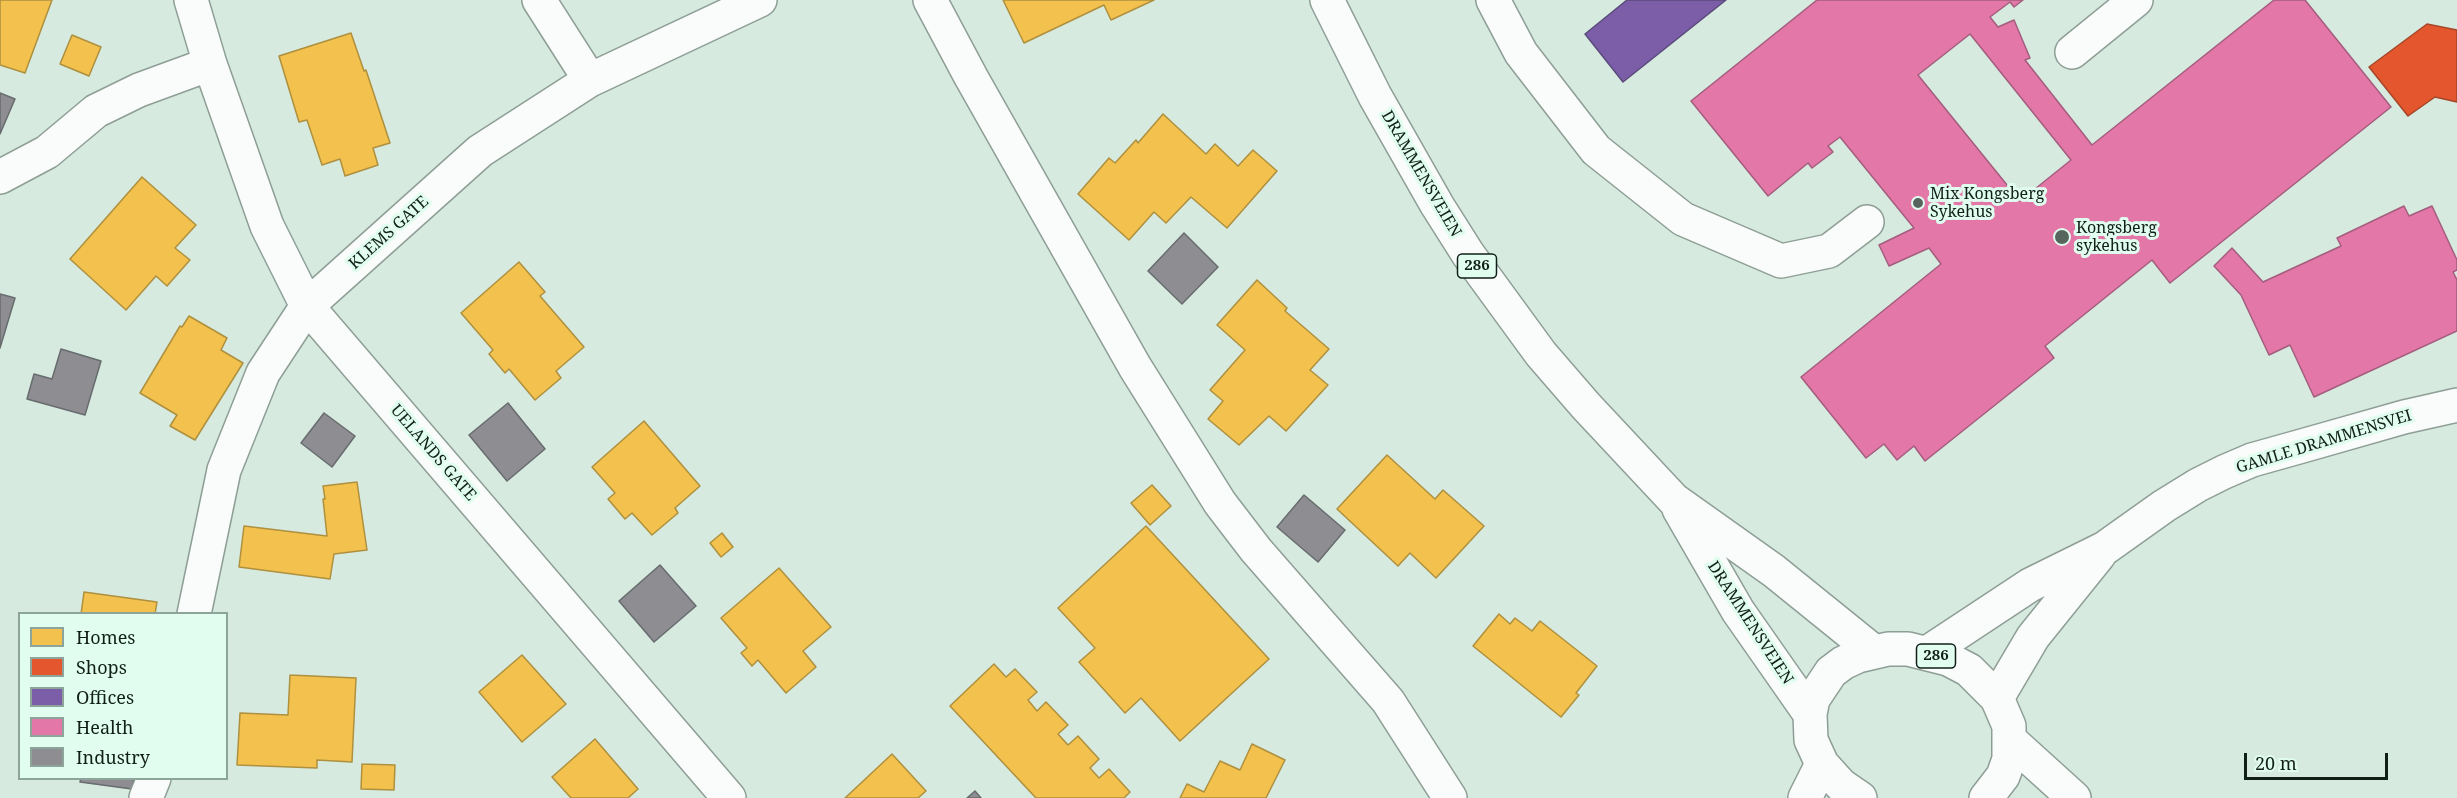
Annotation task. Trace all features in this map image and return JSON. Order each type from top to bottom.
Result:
[{"type":"street","name":"UELANDS GATE","points":[[191,0],[210,64],[267,226],[307,306],[729,798]]},
{"type":"street","points":[[539,0],[590,80]]},
{"type":"street","name":"KLEMS GATE","points":[[194,612],[224,470],[263,373],[307,306],[480,151],[590,80],[760,0]]},
{"type":"street","points":[[930,0],[1135,367],[1220,503],[1256,550],[1388,701],[1450,798]]},
{"type":"street","name":"DRAMMENSVEIEN","points":[[1328,0],[1409,158],[1468,254],[1541,354],[1674,500],[1774,572],[1873,651]]},
{"type":"street","points":[[1493,0],[1521,53],[1596,150],[1683,219],[1781,261],[1828,251],[1867,222]]},
{"type":"street","points":[[2072,52],[2136,0]]},
{"type":"street","points":[[0,177],[47,152],[96,111],[139,90],[210,64]]},
{"type":"street","name":"GAMLE DRAMMENSVEI","points":[[1927,653],[2030,585],[2104,548],[2198,485],[2252,460],[2404,417],[2457,405]]},
{"type":"street","name":"DRAMMENSVEIEN","points":[[1674,500],[1737,611],[1810,714]]},
{"type":"street","name":"GAMLE DRAMMENSVEI","points":[[1997,698],[2033,638],[2104,548]]},
{"type":"street","name":"286","points":[[1860,798],[1841,785],[1822,764],[1811,740],[1810,714],[1813,699],[1830,672],[1843,663],[1873,651],[1908,649],[1948,659],[1969,670],[1997,698],[2004,711],[2010,740],[2009,759],[2002,776],[1986,798]]},
{"type":"street","points":[[2010,740],[2074,798]]},
{"type":"street","points":[[1805,798],[1822,764]]},
{"type":"street","points":[[146,798],[153,780]]},
{"type":"building: Homes","points":[[0,0],[52,0],[25,73],[0,65]]},
{"type":"building: Homes","points":[[1003,0],[1154,0],[1111,20],[1104,5],[1024,43]]},
{"type":"building: Homes","points":[[351,33],[390,143],[373,148],[378,165],[345,176],[340,159],[322,165],[307,120],[299,122],[279,56]]},
{"type":"building: Homes","points":[[72,35],[101,47],[89,76],[60,64]]},
{"type":"building: Homes","points":[[1163,114],[1206,154],[1215,144],[1238,166],[1253,150],[1277,171],[1227,228],[1191,197],[1166,223],[1154,212],[1129,240],[1078,194],[1109,158],[1115,163],[1136,140],[1138,143]]},
{"type":"building: Homes","points":[[142,177],[196,225],[175,248],[190,260],[167,286],[156,276],[126,310],[70,259]]},
{"type":"building: Homes","points":[[519,262],[545,292],[540,296],[584,347],[556,371],[561,378],[535,400],[509,369],[505,373],[489,354],[493,350],[461,313]]},
{"type":"building: Homes","points":[[1257,280],[1287,308],[1285,311],[1329,349],[1310,370],[1328,385],[1286,431],[1269,416],[1239,445],[1208,419],[1223,401],[1210,390],[1245,350],[1217,325]]},
{"type":"building: Homes","points":[[189,316],[227,338],[221,350],[243,363],[195,440],[170,426],[177,415],[140,393],[180,326],[182,327]]},
{"type":"building: Homes","points":[[644,421],[700,486],[675,508],[678,513],[652,535],[632,513],[625,519],[608,499],[615,493],[592,467]]},
{"type":"building: Homes","points":[[1387,455],[1435,499],[1443,490],[1484,526],[1436,578],[1410,553],[1398,566],[1337,509]]},
{"type":"building: Homes","points":[[357,482],[367,550],[334,554],[330,579],[239,567],[244,526],[327,536],[323,486]]},
{"type":"building: Homes","points":[[1152,485],[1171,506],[1150,525],[1131,503]]},
{"type":"building: Homes","points":[[1146,526],[1269,659],[1180,741],[1141,698],[1125,713],[1079,662],[1095,648],[1058,608]]},
{"type":"building: Homes","points":[[722,533],[733,547],[721,557],[710,543]]},
{"type":"building: Homes","points":[[779,568],[831,627],[803,651],[816,667],[786,693],[758,660],[752,666],[741,653],[747,648],[721,618]]},
{"type":"building: Homes","points":[[84,592],[157,602],[155,612],[81,612]]},
{"type":"building: Homes","points":[[1499,614],[1510,624],[1515,618],[1532,631],[1540,621],[1597,666],[1576,693],[1579,695],[1561,717],[1473,646]]},
{"type":"building: Homes","points":[[522,655],[566,704],[522,742],[479,692]]},
{"type":"building: Homes","points":[[994,664],[1006,677],[1015,669],[1037,692],[1028,700],[1037,711],[1046,702],[1068,725],[1058,734],[1068,745],[1078,736],[1099,759],[1090,768],[1099,778],[1109,769],[1130,792],[1124,798],[1036,798],[950,706]]},
{"type":"building: Homes","points":[[290,675],[356,678],[352,762],[317,760],[317,768],[237,765],[240,713],[288,715]]},
{"type":"building: Homes","points":[[595,739],[638,789],[628,798],[571,798],[552,777]]},
{"type":"building: Homes","points":[[1252,744],[1285,760],[1266,798],[1180,798],[1187,784],[1204,792],[1220,761],[1240,770]]},
{"type":"building: Homes","points":[[892,754],[926,791],[918,798],[845,798]]},
{"type":"building: Homes","points":[[362,764],[395,765],[394,790],[361,789]]},
{"type":"building: Shops","points":[[2427,24],[2457,30],[2457,102],[2435,97],[2408,116],[2369,67]]},
{"type":"building: Offices","points":[[1627,0],[1726,0],[1623,82],[1585,34]]},
{"type":"building: Health","name":"Kongsberg sykehus","points":[[1817,0],[2023,0],[2014,7],[2010,2],[1990,17],[1998,27],[2014,20],[2030,58],[2025,60],[2092,145],[2274,0],[2305,0],[2391,107],[2170,283],[2152,260],[2045,346],[2054,358],[1925,461],[1914,446],[1897,460],[1884,444],[1866,458],[1801,377],[1941,264],[1929,248],[1889,266],[1879,245],[1914,228],[1840,137],[1828,146],[1833,152],[1812,168],[1808,163],[1768,196],[1691,101]],"holes":[[[1970,34],[2071,160],[2020,201],[1918,75]]]},
{"type":"building: Health","points":[[2404,206],[2409,216],[2432,206],[2457,260],[2457,270],[2453,272],[2457,280],[2457,331],[2314,397],[2290,345],[2269,355],[2241,295],[2214,266],[2232,248],[2263,282],[2341,246],[2337,238]]},
{"type":"building: Industry","points":[[0,93],[15,99],[0,134]]},
{"type":"building: Industry","points":[[1184,233],[1218,267],[1182,304],[1148,271]]},
{"type":"building: Industry","points":[[0,294],[15,298],[0,348]]},
{"type":"building: Industry","points":[[61,349],[101,361],[85,415],[27,399],[34,374],[52,379]]},
{"type":"building: Industry","points":[[508,403],[545,449],[507,481],[469,435]]},
{"type":"building: Industry","points":[[324,413],[355,436],[332,467],[301,443]]},
{"type":"building: Industry","points":[[1304,495],[1345,530],[1318,562],[1277,527]]},
{"type":"building: Industry","points":[[660,565],[696,606],[654,642],[619,601]]},
{"type":"building: Industry","points":[[80,780],[134,780],[132,789],[80,782]]},
{"type":"building: Industry","points":[[975,791],[981,798],[967,798]]},
{"type":"place","name":"Mix Kongsberg Sykehus","points":[[1918,203]]},
{"type":"place","name":"Kongsberg sykehus","points":[[2062,237]]}]
